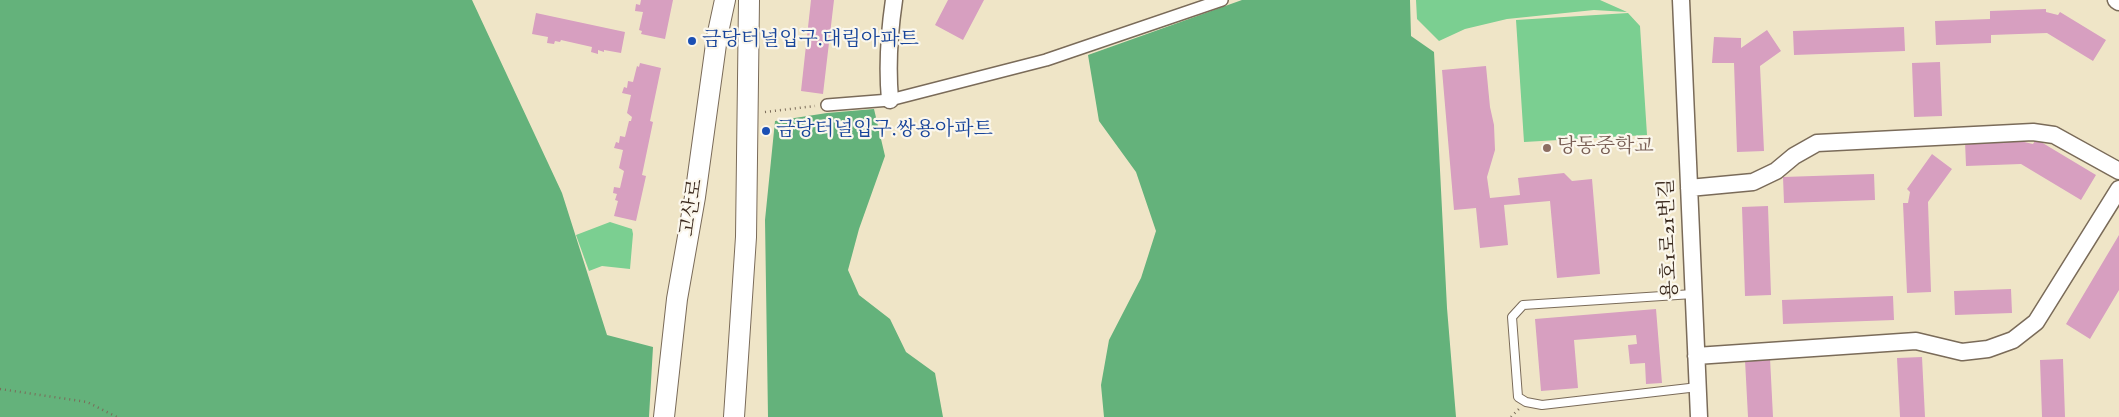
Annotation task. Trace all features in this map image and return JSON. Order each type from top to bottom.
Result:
[{"type":"street","name":"고산로","points":[[664,417],[678,299],[695,196],[716,37],[725,0]]},
{"type":"street","points":[[734,417],[746,237],[746,114],[749,0]]},
{"type":"street","points":[[890,100],[888,71],[894,0]]},
{"type":"street","points":[[827,105],[890,100],[1046,60],[1222,0]]},
{"type":"street","name":"용호1로21번길","points":[[1681,0],[1699,417]]},
{"type":"street","points":[[1689,188],[1753,182],[1776,171],[1794,156],[1817,143],[2024,133],[2054,135],[2119,171]]},
{"type":"street","points":[[1696,356],[1916,341],[1962,352],[1988,349],[2012,340],[2036,322],[2119,189]]},
{"type":"lane","points":[[1693,294],[1523,305],[1512,317],[1518,397],[1526,402],[1542,405],[1698,387]]},
{"type":"path","points":[[746,114],[827,105]]},
{"type":"path","points":[[0,389],[87,402],[117,417]]},
{"type":"green space","points":[[0,0],[472,0],[562,193],[607,335],[653,347],[649,417],[0,417]]},
{"type":"green space","points":[[1242,0],[1410,0],[1411,36],[1434,52],[1447,308],[1456,417],[1104,417],[1101,385],[1109,340],[1141,278],[1156,231],[1136,172],[1099,121],[1088,55]]},
{"type":"green space","points":[[1416,0],[1600,0],[1627,12],[1594,10],[1507,19],[1465,29],[1439,41],[1417,19]]},
{"type":"green space","points":[[1628,13],[1640,26],[1647,135],[1524,142],[1516,20]]},
{"type":"green space","points":[[874,109],[885,156],[859,229],[848,270],[859,295],[890,319],[906,352],[935,373],[943,417],[768,417],[765,220],[775,121],[827,113]]},
{"type":"green space","points":[[610,222],[632,229],[630,269],[602,266],[589,271],[576,235]]},
{"type":"building","points":[[641,0],[673,0],[665,39],[641,34],[642,31],[639,30],[643,12],[635,11],[636,4],[640,5]]},
{"type":"building","points":[[811,0],[834,0],[823,94],[801,91]]},
{"type":"building","points":[[948,0],[984,0],[963,40],[935,25]]},
{"type":"building","points":[[2046,9],[2046,12],[2058,15],[2060,12],[2106,40],[2093,61],[2047,33],[1991,35],[1991,43],[1936,45],[1935,21],[1990,19],[1990,11]]},
{"type":"building","points":[[536,13],[625,32],[621,53],[598,50],[598,54],[591,52],[592,47],[561,40],[560,42],[555,41],[554,44],[547,43],[548,37],[532,34]]},
{"type":"building","points":[[1904,27],[1905,51],[1794,55],[1793,31]]},
{"type":"building","points":[[1767,30],[1781,51],[1760,66],[1764,151],[1737,152],[1734,63],[1712,63],[1714,37],[1741,38],[1741,48]]},
{"type":"building","points":[[1940,62],[1942,116],[1914,117],[1912,63]]},
{"type":"building","points":[[640,63],[661,68],[650,121],[653,122],[642,175],[646,176],[636,221],[614,216],[618,201],[615,200],[617,194],[613,193],[614,187],[620,188],[624,171],[619,168],[623,150],[614,148],[616,142],[619,143],[620,136],[625,137],[629,121],[631,121],[632,117],[627,113],[631,95],[622,93],[624,87],[627,88],[628,81],[633,82],[637,66],[639,67]]},
{"type":"building","points":[[1486,66],[1490,107],[1494,125],[1495,150],[1487,177],[1490,198],[1520,195],[1518,178],[1564,173],[1572,181],[1592,179],[1600,274],[1557,278],[1550,201],[1504,205],[1508,245],[1480,248],[1476,208],[1454,210],[1442,70]]},
{"type":"building","points":[[2036,139],[2096,175],[2081,200],[2021,164],[1966,166],[1965,141],[2020,141],[2033,144]]},
{"type":"building","points":[[1932,154],[1952,169],[1928,202],[1931,292],[1907,293],[1903,203],[1908,203],[1910,192],[1907,189]]},
{"type":"building","points":[[1874,174],[1875,200],[1784,203],[1783,177]]},
{"type":"building","points":[[1768,206],[1771,295],[1745,296],[1742,207]]},
{"type":"building","points":[[2119,235],[2119,290],[2090,339],[2066,324]]},
{"type":"building","points":[[2011,289],[2012,313],[1955,315],[1954,291]]},
{"type":"building","points":[[1893,296],[1894,320],[1783,324],[1782,300]]},
{"type":"building","points":[[1656,309],[1662,383],[1646,384],[1645,363],[1630,364],[1628,345],[1637,344],[1636,335],[1574,340],[1578,388],[1541,391],[1535,319]]},
{"type":"building","points":[[1922,357],[1925,417],[1900,417],[1897,358]]},
{"type":"building","points":[[1770,358],[1773,417],[1748,417],[1745,360]]},
{"type":"building","points":[[2063,359],[2065,417],[2042,417],[2040,360]]},
{"type":"place","name":"금당터널입구.대림아파트","points":[[692,41]]},
{"type":"place","name":"금당터널입구.쌍용아파트","points":[[766,131]]},
{"type":"place","name":"당동중학교","points":[[1547,148]]}]
